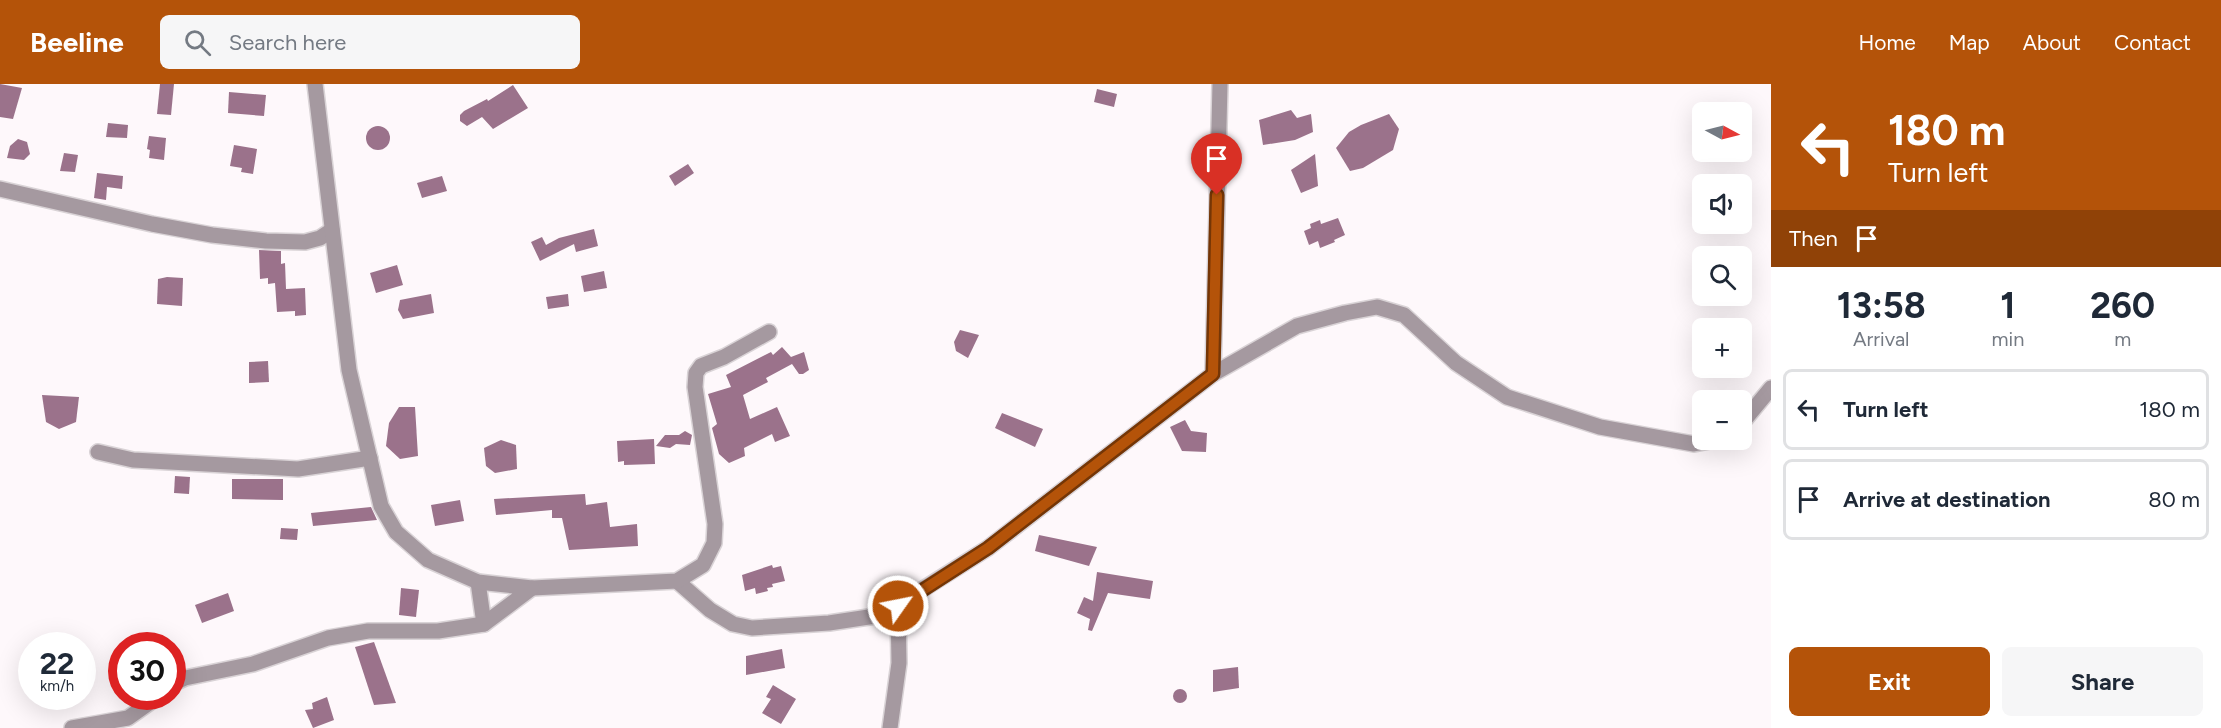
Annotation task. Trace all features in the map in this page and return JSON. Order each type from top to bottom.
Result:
[{"type":"street","points":[[315,84],[349,370],[381,506],[396,532],[428,560],[478,582],[532,588],[677,581],[703,565],[714,543],[715,524],[695,387],[696,373],[701,366],[724,357],[769,332]]},
{"type":"street","points":[[1213,374],[1220,84]]},
{"type":"street","points":[[0,189],[152,225],[212,236],[305,242],[320,238],[332,230]]},
{"type":"street","points":[[677,581],[710,610],[733,624],[752,628],[829,623],[882,615],[988,548],[1213,374],[1297,326],[1377,307],[1404,315],[1456,363],[1507,397],[1600,427],[1692,444]]},
{"type":"street","points":[[1752,411],[1771,388]]},
{"type":"street","points":[[98,452],[133,460],[298,469],[370,458]]},
{"type":"street","points":[[478,582],[484,624]]},
{"type":"street","points":[[186,678],[253,664],[328,638],[368,631],[438,631],[484,624],[532,588]]},
{"type":"street","points":[[890,728],[899,663],[898,606]]},
{"type":"street","points":[[72,728],[128,718],[139,710]]},
{"type":"building","points":[[0,84],[22,88],[13,119],[0,117]]},
{"type":"building","points":[[160,84],[174,84],[171,115],[157,114]]},
{"type":"building","points":[[513,85],[528,108],[493,129],[482,117],[467,126],[460,121],[460,115],[464,111],[487,99],[488,101]]},
{"type":"building","points":[[1097,89],[1117,94],[1114,107],[1094,102]]},
{"type":"building","points":[[229,92],[266,95],[264,116],[228,113]]},
{"type":"building","points":[[1291,110],[1297,118],[1311,114],[1313,132],[1295,140],[1263,145],[1259,120]]},
{"type":"building","points":[[1389,114],[1399,129],[1393,150],[1363,168],[1350,171],[1336,148],[1349,132]]},
{"type":"building","points":[[108,123],[128,125],[127,138],[106,137]]},
{"type":"building","points":[[378,126],[383,127],[389,133],[389,143],[383,149],[378,150],[373,149],[367,143],[366,138],[367,133],[373,127]]},
{"type":"building","points":[[149,136],[166,138],[164,160],[149,158],[150,150],[147,149]]},
{"type":"building","points":[[18,139],[27,142],[30,154],[24,160],[7,158],[10,146]]},
{"type":"building","points":[[234,145],[257,149],[253,174],[241,172],[242,168],[230,166]]},
{"type":"building","points":[[64,153],[78,155],[75,172],[60,171]]},
{"type":"building","points":[[1315,154],[1318,186],[1301,193],[1291,170]]},
{"type":"building","points":[[688,164],[694,173],[675,186],[669,176]]},
{"type":"building","points":[[97,173],[123,176],[122,189],[107,187],[106,200],[94,198]]},
{"type":"building","points":[[442,176],[447,191],[422,198],[417,183]]},
{"type":"building","points":[[1338,218],[1345,235],[1320,248],[1318,241],[1309,245],[1304,231],[1311,228],[1310,224],[1320,220],[1321,224]]},
{"type":"building","points":[[594,229],[598,246],[576,252],[574,244],[540,261],[531,242],[542,237],[546,245],[559,238]]},
{"type":"building","points":[[259,250],[281,251],[281,264],[285,263],[286,289],[305,288],[306,315],[295,316],[295,311],[277,312],[275,283],[268,284],[268,278],[260,279]]},
{"type":"building","points":[[397,265],[403,285],[376,293],[370,273]]},
{"type":"building","points":[[604,271],[607,288],[584,292],[581,276]]},
{"type":"building","points":[[183,278],[182,306],[157,304],[158,279]]},
{"type":"building","points":[[431,294],[434,313],[403,319],[398,310],[400,300]]},
{"type":"building","points":[[568,294],[569,306],[548,309],[546,297]]},
{"type":"building","points":[[960,330],[979,335],[968,358],[956,351],[954,342]]},
{"type":"building","points":[[782,347],[791,357],[804,352],[809,370],[799,374],[792,364],[766,378],[768,382],[743,395],[750,419],[777,407],[790,436],[775,442],[772,434],[744,448],[745,456],[729,463],[719,454],[712,428],[717,424],[708,394],[731,387],[726,375],[771,352],[773,355]]},
{"type":"building","points":[[268,361],[269,382],[249,383],[249,362]]},
{"type":"building","points":[[42,395],[79,397],[76,422],[59,429],[46,422]]},
{"type":"building","points":[[399,407],[415,407],[418,456],[400,459],[386,446],[389,423]]},
{"type":"building","points":[[1002,413],[1043,429],[1035,447],[995,428]]},
{"type":"building","points":[[1185,420],[1191,431],[1207,433],[1206,452],[1182,451],[1170,427]]},
{"type":"building","points":[[685,431],[692,435],[690,445],[676,444],[670,448],[656,446],[665,435],[679,435]]},
{"type":"building","points":[[654,439],[655,464],[624,465],[624,461],[618,462],[617,441]]},
{"type":"building","points":[[501,440],[516,445],[517,469],[495,473],[486,466],[484,448]]},
{"type":"building","points":[[175,476],[190,477],[189,494],[174,493]]},
{"type":"building","points":[[232,479],[283,479],[283,500],[232,499]]},
{"type":"building","points":[[585,494],[586,505],[607,502],[610,527],[637,524],[638,546],[569,550],[562,518],[552,518],[552,510],[496,515],[494,499]]},
{"type":"building","points":[[460,500],[464,521],[435,526],[431,505]]},
{"type":"building","points":[[371,507],[377,520],[313,526],[311,513]]},
{"type":"building","points":[[281,528],[298,529],[297,540],[280,539]]},
{"type":"building","points":[[1039,535],[1097,547],[1089,566],[1035,551]]},
{"type":"building","points":[[772,565],[773,568],[781,566],[785,581],[772,584],[773,587],[767,588],[768,591],[756,594],[755,588],[745,591],[742,575]]},
{"type":"building","points":[[1097,572],[1153,581],[1150,599],[1108,593],[1092,631],[1088,630],[1090,619],[1077,613],[1084,597],[1093,601]]},
{"type":"building","points":[[401,588],[419,590],[416,617],[399,615]]},
{"type":"building","points":[[228,593],[234,611],[202,623],[195,605]]},
{"type":"building","points":[[374,642],[396,703],[374,705],[355,647]]},
{"type":"building","points":[[782,649],[785,668],[746,675],[746,656]]},
{"type":"building","points":[[1238,667],[1239,688],[1213,692],[1213,670]]},
{"type":"building","points":[[773,685],[796,699],[781,724],[762,713],[771,699],[766,697]]},
{"type":"building","points":[[1177,689],[1183,689],[1187,696],[1183,703],[1177,703],[1173,699],[1173,693]]},
{"type":"building","points":[[327,697],[334,720],[313,728],[305,710],[313,709],[312,703]]},
{"type":"route","points":[[898,606],[988,548],[1213,374],[1217,195]]}]
